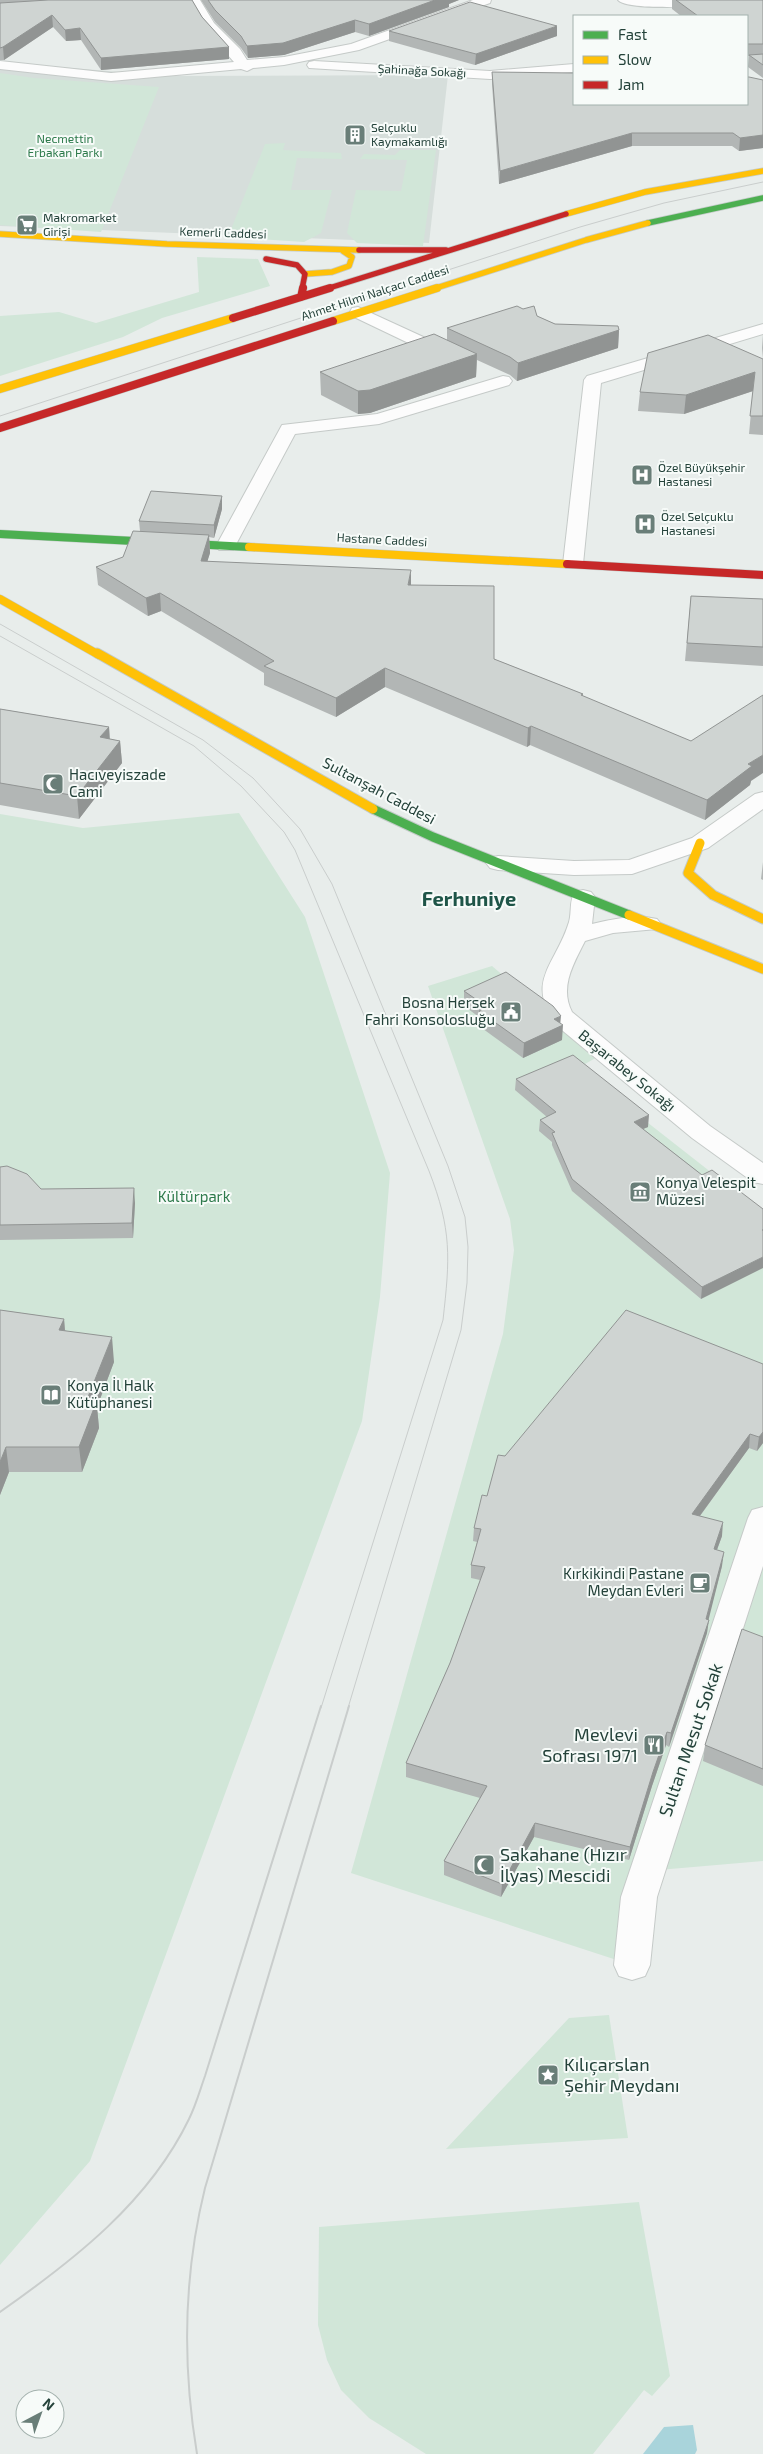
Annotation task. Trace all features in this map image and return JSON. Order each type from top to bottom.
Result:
[{"type":"street","points":[[194,0],[209,25],[245,66]]},
{"type":"street","points":[[0,65],[111,77],[270,63],[354,47],[485,0]]},
{"type":"street","points":[[624,0],[656,3],[742,2],[763,6]]},
{"type":"street","points":[[359,68],[377,38]]},
{"type":"street","name":"Şahinağa Sokağı","points":[[270,63],[490,75],[573,68]]},
{"type":"street","name":"Ahmet Hilmi Nalçacı Caddesi","points":[[0,390],[550,218],[645,192],[763,171]]},
{"type":"street","name":"Ahmet Hilmi Nalçacı Caddesi","points":[[3,428],[358,312],[627,228],[763,198]]},
{"type":"street","name":"Kemerli Caddesi","points":[[0,234],[142,244],[343,251],[446,250]]},
{"type":"street","name":"Kemerli Caddesi","points":[[0,245],[267,259],[297,265],[305,274]]},
{"type":"street","points":[[301,297],[305,274],[332,272],[349,266],[352,257],[343,251]]},
{"type":"street","points":[[226,546],[288,429],[379,419],[503,382],[358,312]]},
{"type":"street","points":[[573,564],[593,380],[763,330]]},
{"type":"street","name":"Hastane Caddesi","points":[[0,534],[763,575]]},
{"type":"street","name":"Sultanşah Caddesi","points":[[0,599],[376,810],[433,837],[763,969]]},
{"type":"street","points":[[498,863],[574,868],[632,867],[700,843],[763,799]]},
{"type":"street","points":[[700,843],[688,873],[713,896],[763,920]]},
{"type":"street","name":"Başarabey Sokağı","points":[[583,896],[584,907],[576,936],[556,981],[554,994],[557,1007],[566,1022],[702,1132],[763,1176]]},
{"type":"street","points":[[576,936],[612,926],[649,924]]},
{"type":"street","name":"Sultan Mesut Sokak","points":[[632,1965],[639,1897],[763,1518]]},
{"type":"shaded area","points":[[0,62],[168,76],[448,75],[429,243],[0,226]]},
{"type":"green space","name":"Necmettin Erbakan Parkı","points":[[0,73],[34,78],[159,87],[101,232],[0,225]]},
{"type":"green space","points":[[285,143],[283,150],[341,153],[342,159],[297,158],[291,190],[332,190],[321,233],[304,242],[228,237],[265,144]]},
{"type":"green space","points":[[400,150],[436,150],[423,246],[357,243],[347,233],[356,190],[401,191],[407,160],[360,159],[364,154],[395,155]]},
{"type":"green space","points":[[197,257],[258,259],[270,286],[162,318],[123,337],[0,376],[0,316],[59,312],[96,323],[199,292]]},
{"type":"green space","name":"Kültürpark","points":[[239,813],[305,917],[390,1173],[380,1297],[362,1421],[90,2161],[0,2265],[0,814],[83,828]]},
{"type":"green space","points":[[492,966],[599,1056],[578,1068],[763,1213],[763,1861],[647,1871],[632,1965],[351,1873],[503,1334],[514,1250],[510,1219],[428,986]]},
{"type":"green space","points":[[609,2015],[628,2138],[446,2149],[569,2018]]},
{"type":"green space","points":[[639,2202],[670,2376],[652,2396],[644,2390],[593,2454],[426,2454],[369,2418],[341,2390],[327,2360],[318,2325],[319,2227]]},
{"type":"water","points":[[693,2425],[697,2450],[695,2454],[643,2454],[664,2427]]},
{"type":"building","points":[[48,0],[192,0],[202,17],[229,47],[101,58],[80,28],[65,30],[52,15],[0,48],[0,3]]},
{"type":"building","points":[[208,0],[435,0],[369,24],[355,20],[283,43],[247,46],[241,36],[215,10]]},
{"type":"building","points":[[676,0],[763,0],[763,44],[748,44],[748,15],[697,15]]},
{"type":"building","points":[[470,2],[557,26],[476,54],[389,31]]},
{"type":"building","points":[[763,54],[763,65],[749,55]]},
{"type":"building","points":[[492,72],[573,73],[573,105],[748,105],[748,77],[763,80],[763,135],[740,138],[733,133],[632,133],[500,171]]},
{"type":"building","points":[[517,306],[523,309],[534,306],[537,316],[555,324],[618,326],[619,330],[518,363],[510,357],[447,328]]},
{"type":"building","points":[[434,334],[477,354],[370,390],[358,391],[320,372]]},
{"type":"building","points":[[708,335],[763,359],[763,416],[750,416],[755,372],[686,395],[640,392],[648,353]]},
{"type":"building","points":[[151,491],[222,496],[214,525],[139,521]]},
{"type":"building","points":[[133,531],[209,535],[201,561],[411,570],[408,585],[494,586],[494,659],[583,694],[581,695],[691,741],[763,695],[763,755],[748,764],[752,766],[707,800],[531,726],[528,728],[385,668],[336,698],[264,666],[274,661],[160,593],[146,598],[96,567],[123,557]]},
{"type":"building","points":[[691,596],[763,599],[763,647],[687,643]]},
{"type":"building","name":"Hacıveyiszade Cami","points":[[0,709],[109,727],[100,737],[120,741],[77,796],[0,783]]},
{"type":"building","points":[[506,972],[553,1006],[561,1016],[554,1019],[563,1025],[524,1043],[479,1011],[487,1007],[464,991]]},
{"type":"building","points":[[573,1055],[649,1115],[634,1122],[702,1175],[712,1170],[763,1209],[763,1257],[702,1287],[572,1179],[552,1133],[555,1132],[540,1120],[556,1112],[516,1079]]},
{"type":"building","points":[[7,1166],[27,1174],[41,1189],[134,1188],[132,1223],[0,1225],[0,1167]]},
{"type":"building","name":"Konya İl Halk Kütüphanesi","points":[[0,1310],[64,1319],[59,1330],[112,1337],[86,1402],[96,1403],[79,1447],[6,1447],[0,1462]]},
{"type":"building","points":[[626,1310],[763,1364],[763,1432],[759,1437],[750,1434],[692,1514],[723,1522],[714,1549],[724,1552],[706,1619],[709,1620],[671,1733],[667,1732],[653,1772],[630,1847],[535,1823],[502,1884],[444,1861],[487,1786],[406,1763],[450,1663],[485,1567],[471,1565],[481,1529],[474,1528],[482,1495],[487,1496],[498,1455],[505,1456]]},
{"type":"building","points":[[742,1629],[763,1637],[763,1769],[705,1745]]},
{"type":"tram line","points":[[0,416],[580,227],[664,203],[763,182]]},
{"type":"tram line","points":[[0,624],[203,740],[253,778],[300,829],[332,884],[448,1166],[465,1217],[468,1247],[467,1283],[461,1330],[348,1708]]},
{"type":"tram line","points":[[0,636],[194,746],[241,786],[284,832],[295,850],[429,1171],[442,1210],[448,1261],[443,1320],[321,1708]]},
{"type":"tram line","points":[[0,2312],[82,2250],[131,2203],[153,2177],[189,2119],[205,2076],[321,1706]]},
{"type":"tram line","points":[[197,2454],[189,2387],[187,2321],[192,2254],[198,2221],[205,2188],[349,1706]]},
{"type":"traffic: fast","points":[[648,223],[763,198]]},
{"type":"traffic: fast","points":[[0,534],[249,547]]},
{"type":"traffic: fast","points":[[373,809],[433,837],[629,915]]},
{"type":"traffic: slow","points":[[566,214],[645,192],[763,171]]},
{"type":"traffic: slow","points":[[333,321],[586,240],[648,223]]},
{"type":"traffic: slow","points":[[0,234],[167,244],[359,250]]},
{"type":"traffic: slow","points":[[305,274],[332,272],[349,266],[352,257],[343,251]]},
{"type":"traffic: slow","points":[[0,389],[233,318]]},
{"type":"traffic: slow","points":[[249,547],[567,564]]},
{"type":"traffic: slow","points":[[0,599],[373,809]]},
{"type":"traffic: slow","points":[[700,843],[688,873],[713,895],[763,919]]},
{"type":"traffic: slow","points":[[629,915],[763,969]]},
{"type":"traffic: jam","points":[[233,318],[566,214]]},
{"type":"traffic: jam","points":[[359,250],[446,250]]},
{"type":"traffic: jam","points":[[266,259],[297,265],[305,274],[301,297]]},
{"type":"traffic: jam","points":[[0,428],[333,321]]},
{"type":"traffic: jam","points":[[567,564],[763,575]]},
{"type":"place","name":"Selçuklu Kaymakamlığı","points":[[355,135]]},
{"type":"place","name":"Makromarket Girişi","points":[[27,225]]},
{"type":"place","name":"Özel Büyükşehir Hastanesi","points":[[642,475]]},
{"type":"place","name":"Özel Selçuklu Hastanesi","points":[[645,524]]},
{"type":"place","name":"Hacıveyiszade Cami","points":[[53,784]]},
{"type":"place","name":"Bosna Hersek Fahri Konsolosluğu","points":[[511,1012]]},
{"type":"place","name":"Konya Velespit Müzesi","points":[[640,1192]]},
{"type":"place","name":"Konya İl Halk Kütüphanesi","points":[[51,1395]]},
{"type":"place","name":"Kırkikindi Pastane Meydan Evleri","points":[[700,1583]]},
{"type":"place","name":"Mevlevi Sofrası 1971","points":[[654,1745]]},
{"type":"place","name":"Sakahane (Hızır İlyas) Mescidi","points":[[484,1865]]},
{"type":"place","name":"Kılıçarslan Şehir Meydanı","points":[[548,2075]]},
{"type":"district","name":"Ferhuniye","points":[[469,899]]}]
